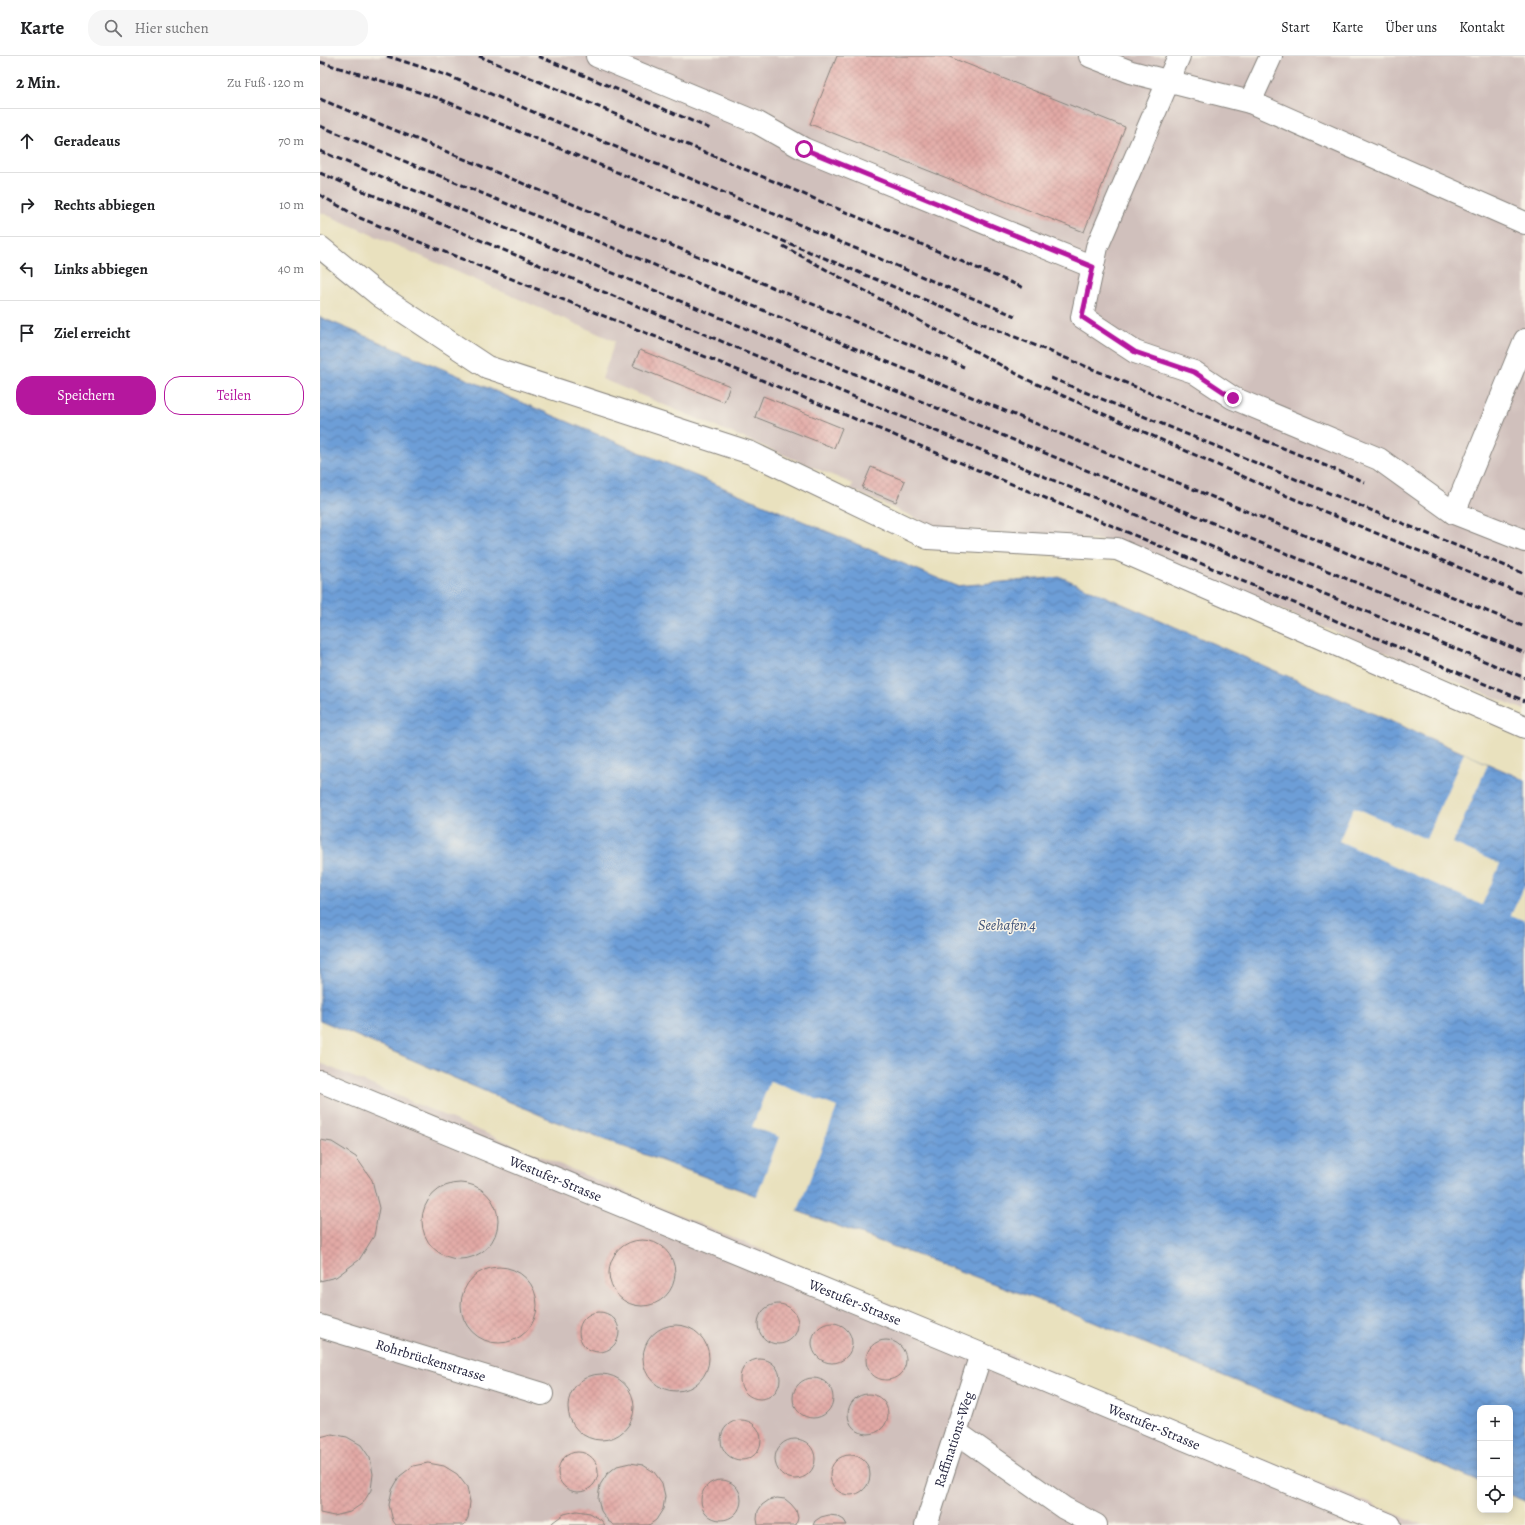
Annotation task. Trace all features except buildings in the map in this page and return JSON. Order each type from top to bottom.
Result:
[{"type":"lane","points":[[597,56],[758,123],[804,149],[1093,267]]},
{"type":"lane","points":[[1090,56],[1131,72],[1250,102],[1525,223]]},
{"type":"lane","points":[[1179,56],[1097,247],[1082,317],[1135,352],[1194,372],[1233,398],[1379,459],[1454,513],[1525,541]]},
{"type":"lane","points":[[1250,102],[1272,56]]},
{"type":"lane","points":[[320,246],[380,296],[487,367],[751,453],[928,538],[1117,549],[1525,727]]},
{"type":"lane","points":[[1454,513],[1525,340]]},
{"type":"lane","name":"Westufer-Strasse","points":[[320,1081],[981,1354],[1350,1517],[1390,1525]]},
{"type":"lane","name":"Rohrbrückenstrasse","points":[[320,1326],[542,1394]]},
{"type":"lane","name":"Raffinations-Weg","points":[[926,1525],[981,1354]]},
{"type":"lane","points":[[956,1432],[1064,1508],[1096,1525]]},
{"type":"shaded area","points":[[320,56],[1525,56],[1525,710],[1117,542],[938,528],[850,489],[853,484],[602,379],[615,341],[320,212]]},
{"type":"shaded area","points":[[320,1063],[1146,1412],[1423,1525],[320,1525]]},
{"type":"water","name":"Seehafen 4","points":[[320,317],[956,586],[1061,577],[1525,780],[1525,1501],[1513,1496],[1513,1405],[1477,1405],[1477,1481],[1057,1307],[554,1121],[320,1020]]},
{"type":"pier","points":[[1464,753],[1488,764],[1453,843],[1500,864],[1482,905],[1339,841],[1354,807],[1426,839]]},
{"type":"pier","points":[[1525,885],[1525,921],[1511,915]]},
{"type":"pier","points":[[770,1081],[837,1107],[797,1213],[756,1198],[779,1137],[752,1127]]},
{"type":"railway","points":[[387,56],[446,75],[1015,316]]},
{"type":"railway","points":[[479,56],[1024,288]]},
{"type":"railway","points":[[538,56],[711,129]]},
{"type":"railway","points":[[320,62],[438,98],[1365,482]]},
{"type":"railway","points":[[320,99],[964,367]]},
{"type":"railway","points":[[320,126],[1525,627]]},
{"type":"railway","points":[[320,151],[1525,653]]},
{"type":"railway","points":[[320,173],[1525,678]]},
{"type":"railway","points":[[320,195],[360,218],[711,359],[1115,527],[1525,701]]},
{"type":"railway","points":[[783,246],[1028,380],[1280,493],[1525,595]]},
{"type":"railway","points":[[1051,378],[1525,574]]},
{"type":"route","points":[[804,149],[1093,267],[1082,317],[1135,352],[1194,372],[1233,398]]}]
